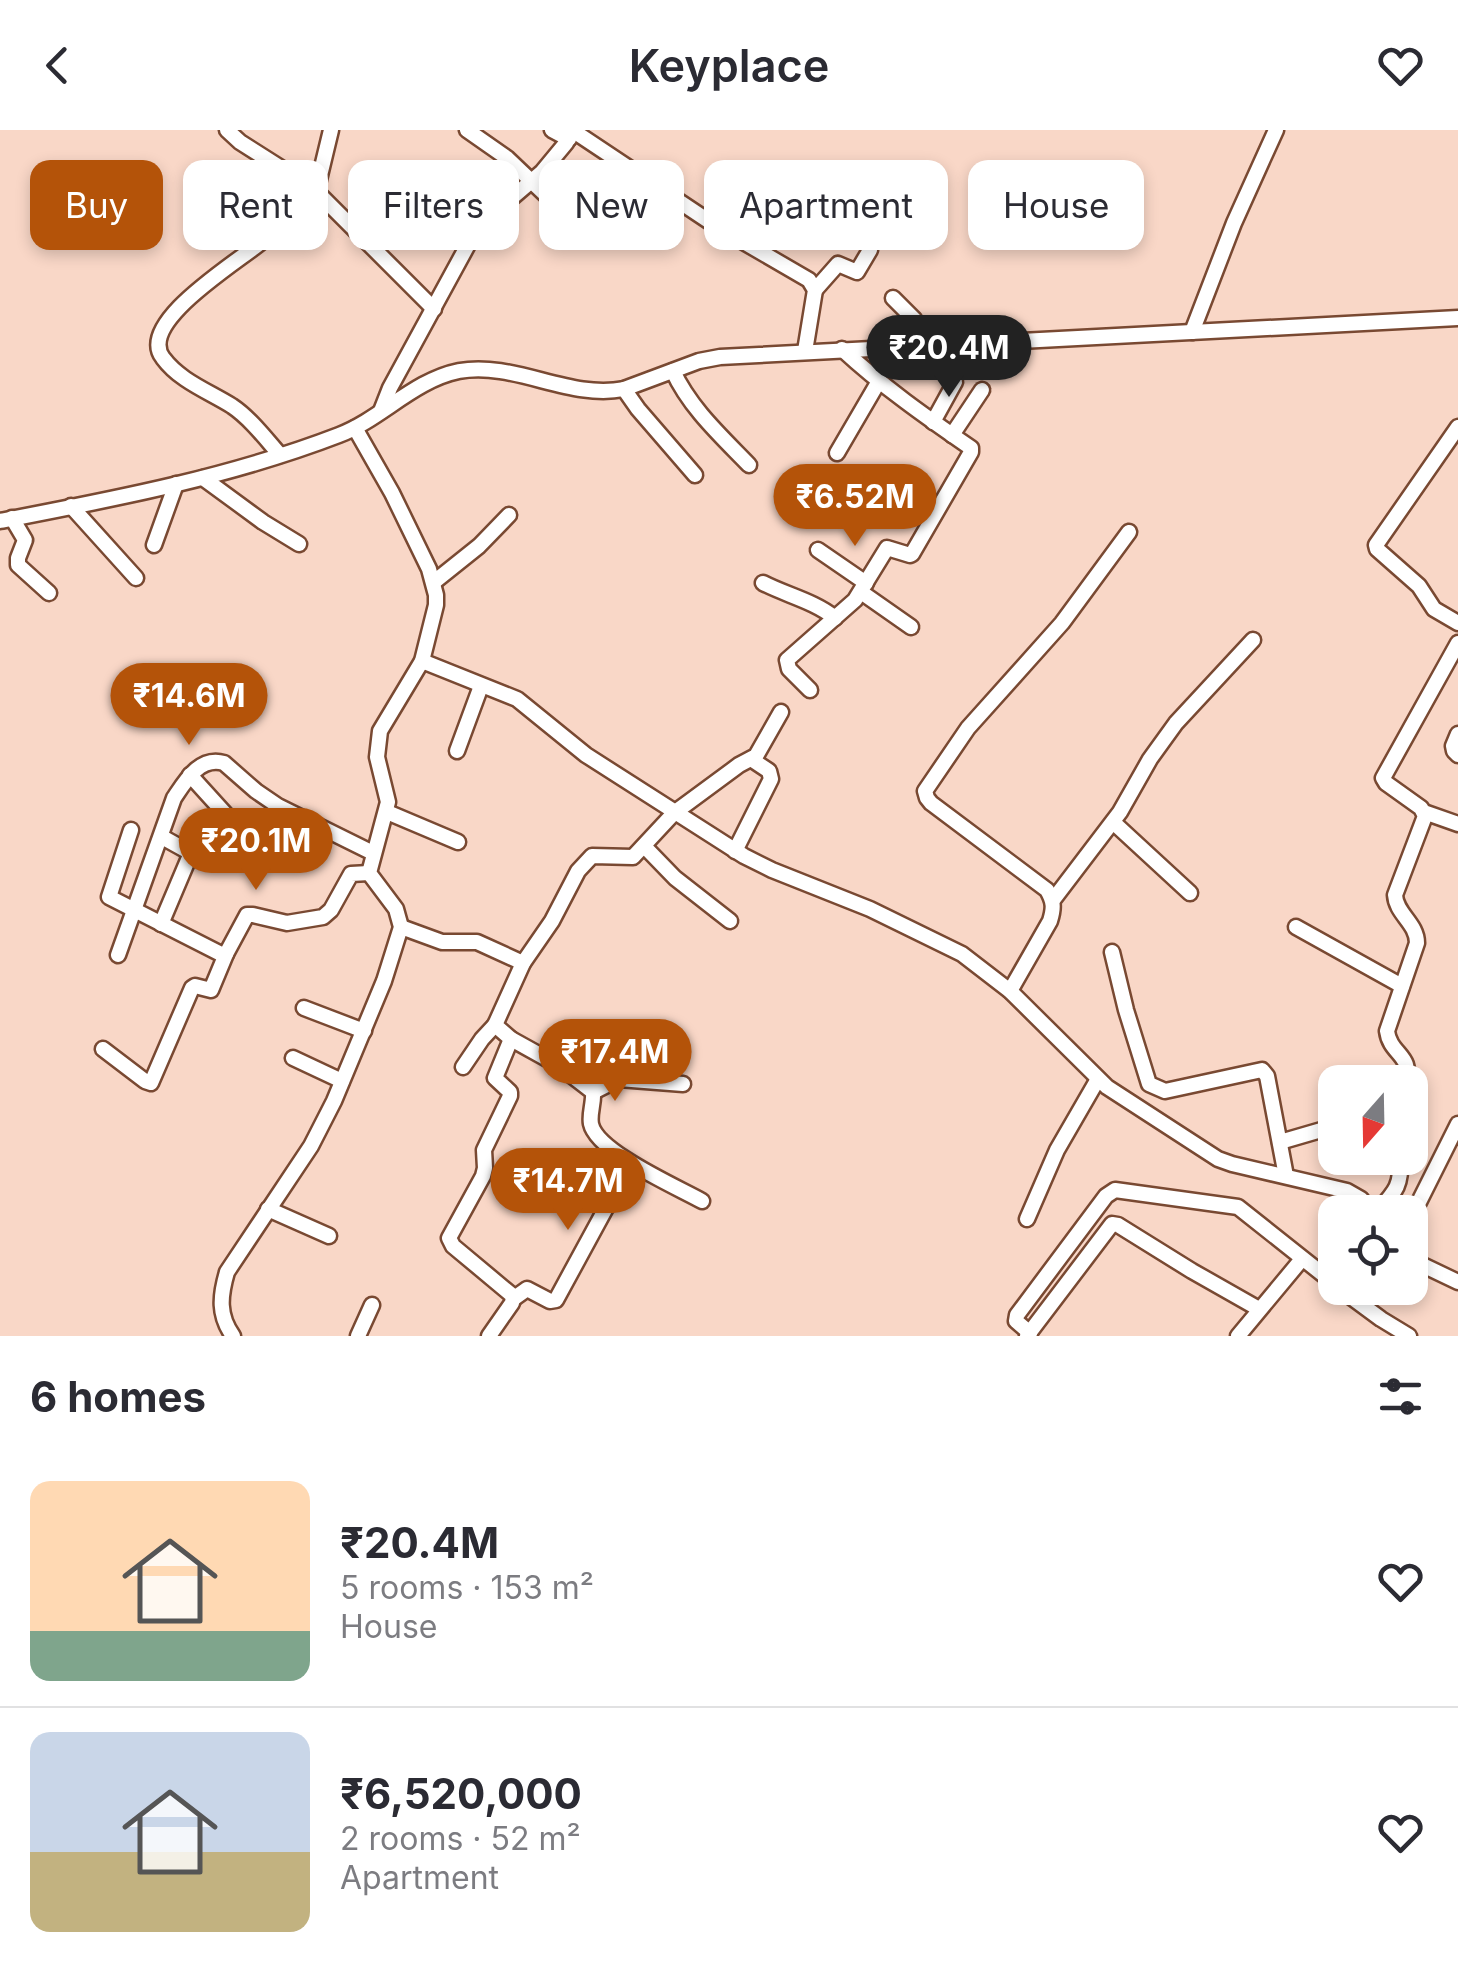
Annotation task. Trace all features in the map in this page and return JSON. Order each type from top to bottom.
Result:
[{"type":"street","points":[[227,130],[268,160]]},
{"type":"street","points":[[324,160],[331,130]]},
{"type":"street","points":[[467,130],[507,158],[539,190]]},
{"type":"street","points":[[552,130],[571,133],[809,280],[815,290]]},
{"type":"street","points":[[1192,332],[1234,223],[1276,130]]},
{"type":"street","points":[[519,192],[560,151],[571,133]]},
{"type":"street","points":[[328,203],[434,309]]},
{"type":"street","points":[[250,250],[204,284],[162,330],[157,342],[161,356],[173,370],[240,412],[280,456]]},
{"type":"street","points":[[380,412],[465,250]]},
{"type":"street","points":[[804,352],[815,290],[838,264],[856,273],[870,250]]},
{"type":"street","points":[[892,298],[914,318],[927,345]]},
{"type":"street","points":[[6,520],[203,478],[280,456],[355,428],[442,376],[476,370],[595,390],[624,390],[699,361],[720,357],[1458,318]]},
{"type":"street","points":[[810,690],[789,669],[787,660],[864,588],[888,548],[912,554],[971,448],[879,382],[842,349]]},
{"type":"street","points":[[673,370],[691,402],[749,465]]},
{"type":"street","points":[[837,453],[879,382]]},
{"type":"street","points":[[934,422],[955,382]]},
{"type":"street","points":[[624,390],[695,475]]},
{"type":"street","points":[[952,435],[982,390]]},
{"type":"street","points":[[1458,427],[1376,543],[1377,550],[1419,586],[1430,606],[1458,624]]},
{"type":"street","points":[[233,1336],[221,1311],[227,1272],[311,1146],[384,981],[400,927],[396,909],[369,874],[387,812],[378,757],[380,731],[422,661],[436,604],[434,582],[392,493],[355,428]]},
{"type":"street","points":[[203,478],[300,544]]},
{"type":"street","points":[[154,545],[176,484]]},
{"type":"street","points":[[71,506],[136,578]]},
{"type":"street","points":[[434,582],[479,546],[509,515]]},
{"type":"street","points":[[6,520],[25,540],[18,565],[50,593]]},
{"type":"street","points":[[1010,991],[1050,921],[1053,900],[1046,890],[931,803],[925,791],[968,728],[1062,624],[1129,532]]},
{"type":"street","points":[[818,550],[911,627]]},
{"type":"street","points":[[763,583],[822,608],[835,618]]},
{"type":"street","points":[[1053,900],[1112,822],[1150,758],[1176,724],[1253,640]]},
{"type":"street","points":[[1458,643],[1383,778],[1424,812],[1458,824]]},
{"type":"street","points":[[422,661],[526,704],[586,755],[734,850],[947,945],[1010,991],[1098,1080],[1218,1159],[1353,1195]]},
{"type":"street","points":[[457,751],[482,686]]},
{"type":"street","points":[[464,1067],[495,1025],[524,963],[578,871],[599,854],[630,858],[674,813],[756,756],[781,712]]},
{"type":"street","points":[[1458,734],[1453,746],[1458,755]]},
{"type":"street","points":[[734,850],[770,779],[769,770],[751,759]]},
{"type":"street","points":[[118,955],[172,803],[190,776],[207,762],[218,761],[278,806],[373,853]]},
{"type":"street","points":[[190,776],[229,818]]},
{"type":"street","points":[[387,812],[458,842]]},
{"type":"street","points":[[1407,1065],[1386,1031],[1416,943],[1416,935],[1396,906],[1395,895],[1424,822],[1424,812]]},
{"type":"street","points":[[1112,822],[1190,892]]},
{"type":"street","points":[[131,830],[109,894],[111,899],[226,954]]},
{"type":"street","points":[[161,924],[191,853],[162,837]]},
{"type":"street","points":[[644,846],[675,878],[730,920]]},
{"type":"street","points":[[103,1048],[151,1082],[192,988],[211,990],[247,916],[287,923],[323,917],[332,910],[351,874],[369,874]]},
{"type":"street","points":[[400,927],[442,942],[478,942],[524,963]]},
{"type":"street","points":[[1296,927],[1402,986]]},
{"type":"street","points":[[1112,952],[1149,1084],[1165,1091],[1262,1070],[1267,1076],[1286,1176]]},
{"type":"street","points":[[304,1008],[364,1030]]},
{"type":"street","points":[[495,1025],[593,1092]]},
{"type":"street","points":[[511,1039],[495,1075],[510,1096],[484,1150],[483,1176],[449,1238],[453,1246],[511,1293],[513,1300]]},
{"type":"street","points":[[292,1058],[342,1081]]},
{"type":"street","points":[[593,1092],[619,1079],[683,1084]]},
{"type":"street","points":[[1027,1219],[1057,1150],[1098,1080]]},
{"type":"street","points":[[593,1092],[590,1118],[596,1134],[637,1166],[702,1201]]},
{"type":"street","points":[[1422,1195],[1458,1124]]},
{"type":"street","points":[[1280,1142],[1318,1131]]},
{"type":"street","points":[[489,1336],[513,1300],[528,1289],[550,1302],[556,1300],[613,1196],[637,1166]]},
{"type":"street","points":[[1259,1309],[1112,1224],[1028,1335],[1016,1321],[1106,1196],[1115,1190],[1238,1208],[1318,1271]]},
{"type":"street","points":[[268,1209],[329,1236]]},
{"type":"street","points":[[1238,1336],[1302,1259]]},
{"type":"street","points":[[1428,1267],[1458,1282]]},
{"type":"street","points":[[358,1336],[372,1305]]},
{"type":"street","points":[[1363,1305],[1410,1336]]}]
